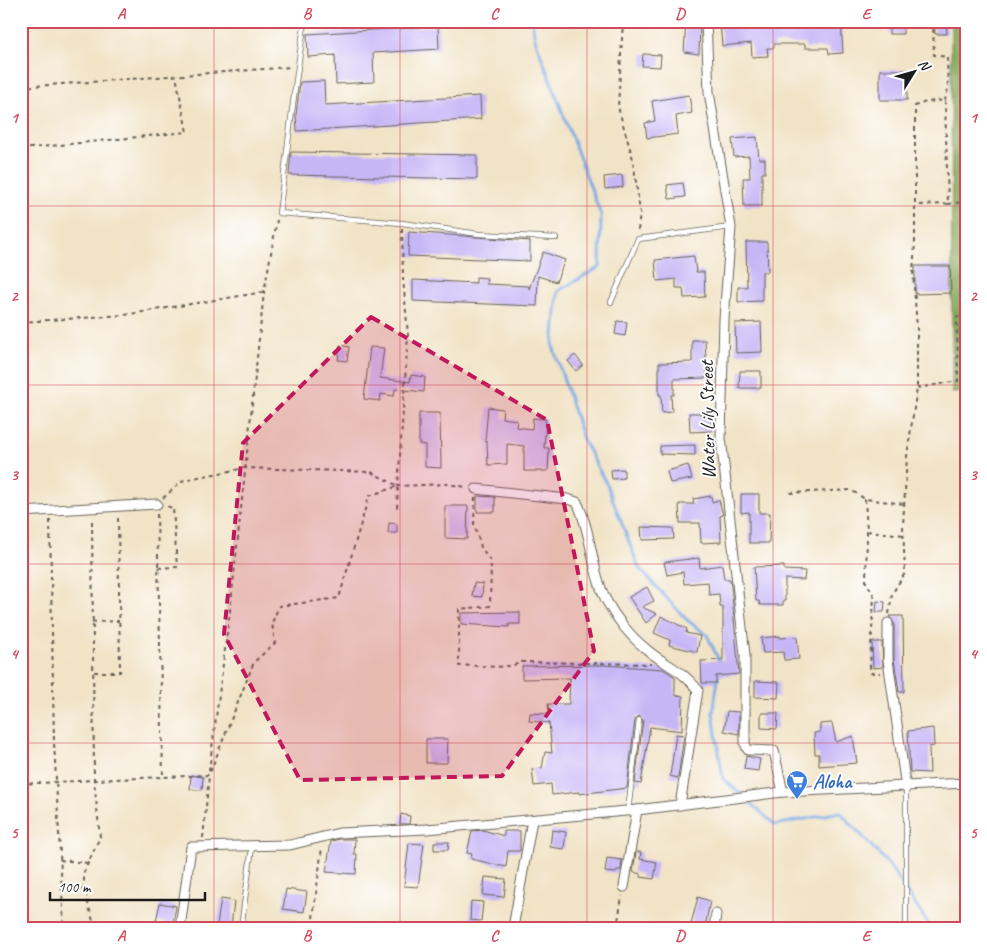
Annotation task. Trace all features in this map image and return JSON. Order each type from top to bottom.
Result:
[{"type":"street","name":"Water Lily Street","points":[[706,21],[709,92],[731,227],[724,319],[721,438],[746,655],[745,744],[748,750],[774,751],[783,792]]},
{"type":"street","points":[[476,489],[567,499],[577,502],[582,512],[597,574],[606,601],[644,648],[687,676],[698,690],[680,805]]},
{"type":"street","points":[[21,512],[157,504]]},
{"type":"street","points":[[888,622],[890,673],[906,788]]},
{"type":"street","points":[[180,928],[190,848],[290,845],[339,834],[633,811],[783,792],[906,788],[966,783]]},
{"type":"street","points":[[624,887],[633,811]]},
{"type":"street","points":[[513,928],[532,820]]},
{"type":"street","points":[[714,928],[716,914]]},
{"type":"lane","points":[[305,21],[297,67],[279,213],[402,223],[479,234],[556,238]]},
{"type":"lane","points":[[611,302],[638,239],[731,227]]},
{"type":"lane","points":[[633,811],[639,720]]},
{"type":"lane","points":[[906,788],[906,928]]},
{"type":"lane","points":[[240,928],[252,847]]},
{"type":"path","points":[[623,21],[618,107],[633,159],[640,212],[638,239]]},
{"type":"path","points":[[933,21],[934,56],[947,57],[948,89],[945,100],[948,204]]},
{"type":"path","points":[[21,88],[297,67]]},
{"type":"path","points":[[21,149],[187,132],[176,76]]},
{"type":"path","points":[[888,622],[892,594],[904,573],[907,456],[917,388],[917,328],[912,272],[916,205],[915,106],[926,102],[945,100]]},
{"type":"path","points":[[916,205],[965,202],[966,219]]},
{"type":"path","points":[[202,847],[246,468],[264,292],[279,213]]},
{"type":"path","points":[[397,509],[408,335],[403,278],[402,223]]},
{"type":"path","points":[[21,322],[124,314],[264,292]]},
{"type":"path","points":[[917,388],[958,381],[957,316],[966,316]]},
{"type":"path","points":[[163,776],[157,504],[184,480],[246,468],[372,472],[398,486]]},
{"type":"path","points":[[209,775],[254,662],[275,643],[272,623],[279,606],[339,598],[369,496],[398,486],[447,484],[476,489],[474,524],[481,547],[492,562],[490,606],[459,609],[459,666],[474,664],[513,667],[522,662],[589,662],[622,666],[665,662]]},
{"type":"path","points":[[790,493],[851,490],[865,499],[905,504]]},
{"type":"path","points":[[865,499],[867,531],[866,582],[874,596],[871,673],[890,673]]},
{"type":"path","points":[[157,504],[173,508],[178,567],[158,568]]},
{"type":"path","points":[[93,672],[120,672],[118,506]]},
{"type":"path","points":[[92,507],[94,780],[100,837],[84,872],[84,889],[96,928]]},
{"type":"path","points":[[49,510],[56,782],[64,928]]},
{"type":"path","points":[[867,531],[904,535]]},
{"type":"path","points":[[92,622],[120,621]]},
{"type":"path","points":[[21,784],[209,775]]},
{"type":"path","points":[[21,810],[25,928]]},
{"type":"path","points":[[324,837],[312,927],[415,928]]},
{"type":"path","points":[[60,860],[89,863]]},
{"type":"path","points":[[617,928],[624,887]]},
{"type":"path","points":[[62,892],[84,889]]},
{"type":"path","points":[[21,900],[25,901]]},
{"type":"highlighted area","points":[[371,317],[547,420],[594,651],[502,776],[300,780],[224,634],[243,443]]},
{"type":"green space","points":[[951,21],[966,21],[966,392],[952,393]]},
{"type":"building","points":[[686,21],[700,21],[699,54],[684,52]]},
{"type":"building","points":[[744,21],[744,26],[790,23],[790,26],[827,26],[830,21],[841,21],[843,53],[829,54],[828,48],[805,48],[805,44],[774,44],[774,48],[767,48],[768,56],[752,57],[751,43],[722,46],[720,22]]},
{"type":"building","points":[[889,21],[903,21],[903,34],[889,34]]},
{"type":"building","points":[[935,21],[946,21],[947,34],[935,34]]},
{"type":"building","points":[[438,26],[439,49],[373,53],[374,82],[336,84],[335,55],[308,57],[307,34]]},
{"type":"building","points":[[643,54],[661,55],[660,67],[642,66]]},
{"type":"building","points":[[880,70],[907,70],[907,100],[880,100]]},
{"type":"building","points":[[324,81],[325,105],[480,96],[481,119],[297,131],[296,115],[300,82]]},
{"type":"building","points":[[689,95],[692,113],[676,116],[678,134],[647,138],[645,123],[655,121],[652,101]]},
{"type":"building","points":[[757,137],[759,159],[765,159],[765,173],[762,173],[762,206],[744,206],[743,178],[750,178],[749,156],[734,157],[732,139]]},
{"type":"building","points":[[291,152],[477,155],[477,179],[289,175]]},
{"type":"building","points":[[622,175],[623,187],[605,189],[604,177]]},
{"type":"building","points":[[683,183],[685,197],[669,199],[667,185]]},
{"type":"building","points":[[409,232],[530,241],[530,261],[408,256]]},
{"type":"building","points":[[746,242],[767,242],[768,272],[762,272],[762,301],[738,302],[738,287],[747,287]]},
{"type":"building","points":[[543,252],[565,260],[556,282],[538,276],[537,306],[413,301],[413,280],[476,283],[476,277],[487,278],[486,284],[529,286],[529,289]]},
{"type":"building","points":[[694,256],[696,272],[704,272],[705,297],[684,298],[683,288],[676,288],[676,279],[657,281],[655,260]]},
{"type":"building","points":[[915,266],[950,266],[951,293],[915,294]]},
{"type":"building","points":[[617,321],[627,322],[625,336],[615,334]]},
{"type":"building","points":[[761,322],[762,352],[736,353],[735,323]]},
{"type":"building","points":[[692,340],[705,340],[707,378],[674,379],[674,395],[671,395],[672,412],[662,413],[661,395],[659,395],[659,363],[692,362]]},
{"type":"building","points":[[340,345],[349,347],[347,361],[338,360]]},
{"type":"building","points":[[370,347],[384,348],[380,378],[410,382],[411,375],[425,377],[424,392],[395,389],[394,396],[381,394],[380,401],[364,399]]},
{"type":"building","points":[[575,355],[583,365],[576,371],[568,361]]},
{"type":"building","points":[[740,371],[761,371],[761,388],[739,388]]},
{"type":"building","points":[[488,407],[503,409],[502,418],[517,420],[516,427],[532,429],[533,418],[546,419],[544,448],[549,448],[548,471],[524,471],[524,446],[507,444],[507,464],[488,465],[487,442],[485,441]]},
{"type":"building","points":[[419,413],[440,413],[441,468],[425,467],[425,445],[419,444]]},
{"type":"building","points":[[689,413],[711,416],[712,431],[690,432]]},
{"type":"building","points":[[695,445],[695,455],[660,454],[660,446]]},
{"type":"building","points":[[688,465],[692,479],[670,483],[667,471]]},
{"type":"building","points":[[624,469],[624,478],[612,479],[611,470]]},
{"type":"building","points":[[741,494],[759,494],[759,513],[770,513],[769,543],[749,543],[749,512],[741,513]]},
{"type":"building","points":[[477,496],[495,497],[495,512],[477,512]]},
{"type":"building","points":[[711,496],[712,502],[719,500],[723,515],[720,516],[721,542],[701,543],[700,523],[680,523],[679,504],[694,504],[693,499]]},
{"type":"building","points":[[445,506],[468,506],[467,539],[445,538]]},
{"type":"building","points":[[389,523],[397,524],[397,533],[388,533]]},
{"type":"building","points":[[641,527],[673,528],[674,539],[642,540]]},
{"type":"building","points":[[699,558],[700,568],[722,565],[724,579],[730,579],[739,674],[716,676],[716,683],[702,683],[701,661],[723,660],[723,607],[720,607],[719,594],[709,595],[708,582],[684,584],[683,572],[667,575],[664,562]]},
{"type":"building","points":[[784,566],[784,570],[805,571],[804,580],[785,579],[785,601],[783,601],[783,605],[760,605],[759,601],[756,601],[754,567]]},
{"type":"building","points":[[474,583],[483,584],[482,597],[472,596]]},
{"type":"building","points":[[647,587],[654,601],[642,607],[657,614],[646,623],[629,597]]},
{"type":"building","points":[[877,601],[885,602],[884,612],[876,612]]},
{"type":"building","points":[[520,612],[520,624],[509,624],[509,627],[461,624],[461,613]]},
{"type":"building","points":[[661,616],[687,629],[686,633],[700,636],[697,652],[669,645],[670,640],[654,633]]},
{"type":"building","points":[[889,616],[903,616],[904,692],[899,692],[894,660],[894,623]]},
{"type":"building","points":[[780,636],[780,638],[797,637],[799,659],[784,660],[783,652],[763,653],[761,638]]},
{"type":"building","points":[[872,642],[882,642],[883,667],[873,668]]},
{"type":"building","points":[[604,665],[663,669],[675,677],[675,695],[683,696],[682,731],[650,727],[641,784],[635,783],[643,720],[639,716],[635,720],[627,788],[579,794],[579,792],[552,795],[551,784],[534,786],[532,769],[542,768],[545,752],[552,753],[549,723],[529,721],[530,713],[549,714],[548,704],[569,704],[570,678],[522,679],[522,666]]},
{"type":"building","points":[[755,681],[779,682],[778,698],[755,697]]},
{"type":"building","points":[[727,711],[739,712],[739,734],[724,731]]},
{"type":"building","points":[[761,713],[778,713],[777,729],[761,728]]},
{"type":"building","points":[[832,723],[836,742],[853,736],[857,763],[819,766],[819,754],[815,754],[814,733],[820,732],[820,724]]},
{"type":"building","points":[[933,728],[934,746],[929,747],[930,773],[910,772],[908,731]]},
{"type":"building","points":[[676,734],[684,735],[678,778],[670,776]]},
{"type":"building","points":[[426,739],[448,739],[447,763],[426,763]]},
{"type":"building","points":[[746,756],[760,759],[758,771],[744,769]]},
{"type":"building","points":[[191,775],[203,777],[202,790],[190,789]]},
{"type":"building","points":[[401,814],[410,816],[409,824],[400,824]]},
{"type":"building","points":[[483,830],[504,836],[504,831],[520,831],[520,851],[508,851],[506,867],[471,859],[472,854],[467,853],[472,831]]},
{"type":"building","points":[[552,830],[566,832],[564,849],[550,847]]},
{"type":"building","points":[[355,839],[354,854],[357,854],[356,874],[326,872],[331,841]]},
{"type":"building","points":[[434,842],[449,842],[448,850],[434,850]]},
{"type":"building","points":[[409,843],[424,844],[418,887],[404,886]]},
{"type":"building","points":[[636,852],[641,852],[640,859],[657,862],[654,879],[641,877],[641,874],[633,872]]},
{"type":"building","points":[[607,858],[622,860],[621,870],[617,870],[616,873],[605,872]]},
{"type":"building","points":[[485,877],[506,879],[504,897],[483,895]]},
{"type":"building","points":[[286,889],[307,892],[304,912],[283,909]]},
{"type":"building","points":[[698,897],[710,901],[705,928],[690,928]]},
{"type":"building","points":[[221,899],[234,901],[231,927],[217,925]]},
{"type":"building","points":[[471,901],[483,902],[481,921],[470,920]]},
{"type":"building","points":[[160,903],[176,906],[173,924],[156,921]]},
{"type":"waterway","points":[[532,21],[535,39],[601,215],[600,267],[558,291],[553,346],[583,440],[607,485],[639,568],[687,620],[707,635],[720,663]]},
{"type":"waterway","points":[[719,672],[713,713],[723,779],[741,794]]},
{"type":"waterway","points":[[745,798],[775,825],[840,812],[889,865],[931,928]]},
{"type":"place","name":"Aloha","points":[[797,800]]}]
